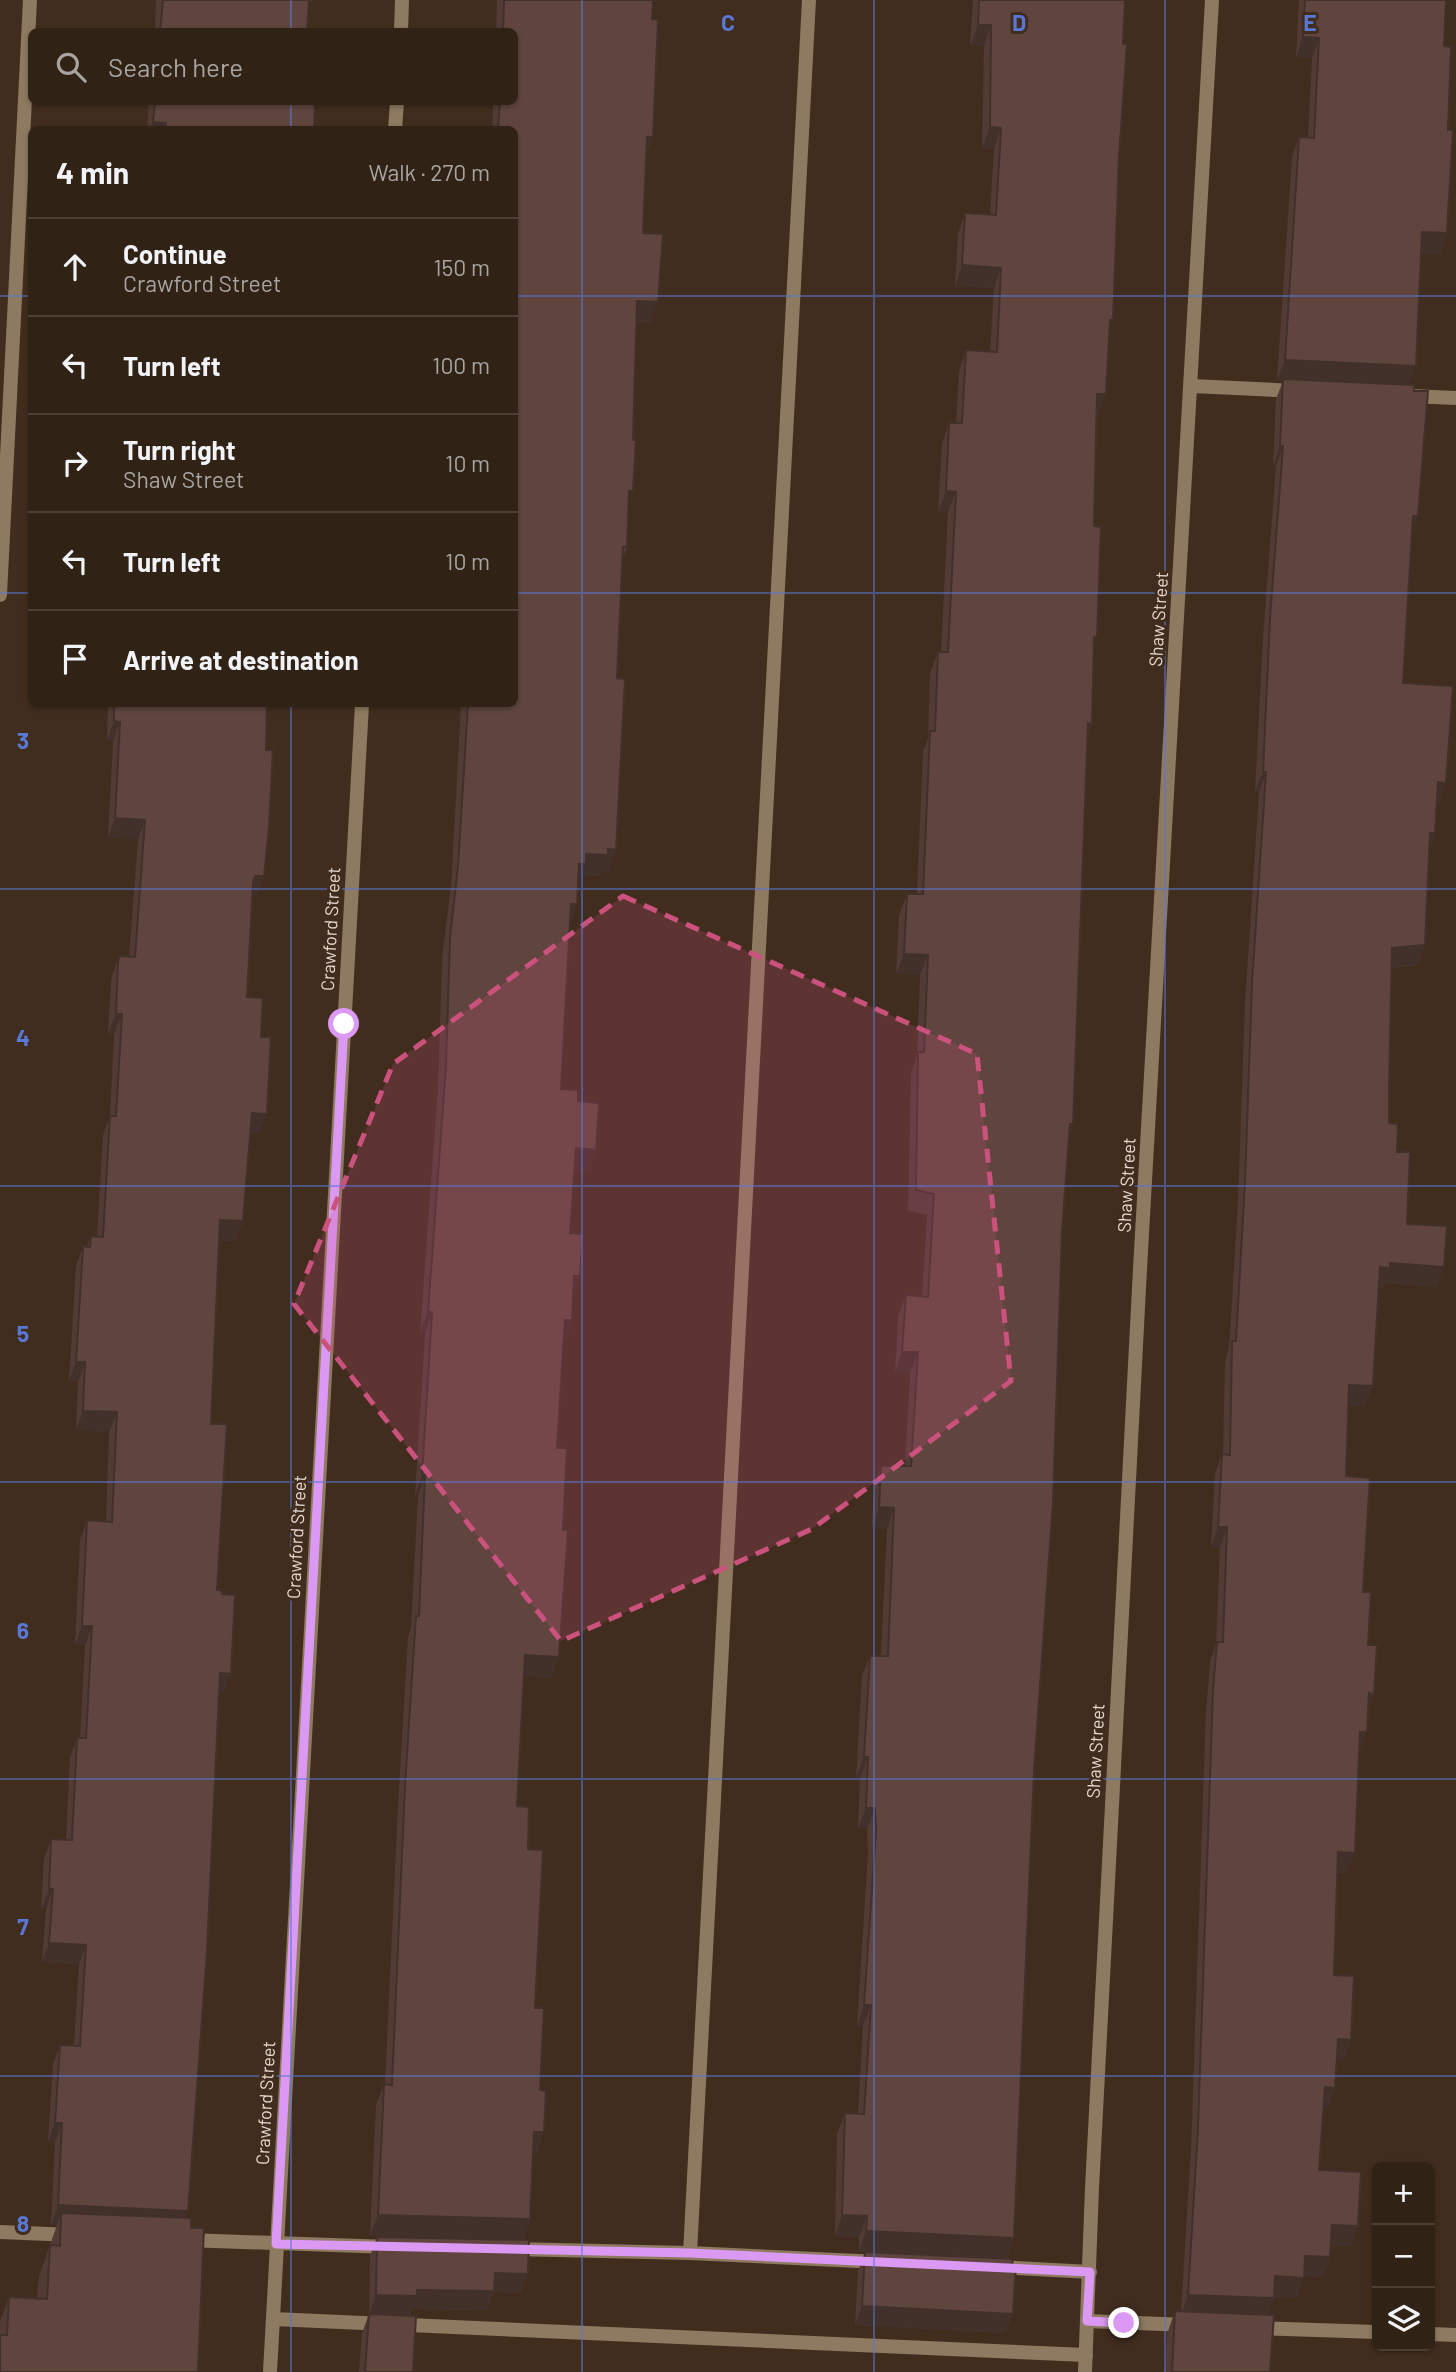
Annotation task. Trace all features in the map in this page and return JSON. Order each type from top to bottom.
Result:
[{"type":"street","points":[[29,28],[30,0]]},
{"type":"street","points":[[401,28],[402,0]]},
{"type":"street","points":[[690,2253],[809,0]]},
{"type":"street","name":"Shaw Street","points":[[1086,2372],[1141,1255],[1212,0]]},
{"type":"street","points":[[0,595],[28,40]]},
{"type":"street","points":[[395,126],[397,105]]},
{"type":"street","points":[[1192,386],[1310,391]]},
{"type":"street","points":[[1390,395],[1456,398]]},
{"type":"street","name":"Crawford Street","points":[[270,2372],[362,707]]},
{"type":"street","points":[[0,2232],[81,2235]]},
{"type":"street","points":[[176,2239],[406,2247]]},
{"type":"street","points":[[501,2249],[690,2253],[899,2263]]},
{"type":"street","points":[[983,2267],[1090,2272]]},
{"type":"street","points":[[273,2319],[1086,2355]]},
{"type":"street","points":[[1087,2321],[1204,2326]]},
{"type":"street","points":[[1244,2327],[1372,2332]]},
{"type":"street","points":[[1435,2334],[1456,2335]]},
{"type":"highlighted area","points":[[623,896],[977,1054],[1011,1381],[812,1529],[561,1641],[294,1304],[393,1064]]},
{"type":"building","points":[[163,0],[309,0],[307,28],[160,28]]},
{"type":"building","points":[[504,0],[653,0],[652,19],[658,20],[653,137],[647,137],[643,233],[663,234],[658,302],[637,301],[633,440],[636,440],[633,491],[629,491],[627,547],[623,547],[617,678],[625,679],[616,850],[608,849],[608,855],[586,854],[586,864],[579,864],[577,904],[571,904],[561,1089],[578,1090],[578,1101],[599,1103],[596,1150],[576,1148],[570,1233],[583,1234],[580,1276],[574,1276],[572,1320],[565,1320],[557,1448],[567,1448],[563,1530],[568,1530],[559,1657],[525,1655],[517,1806],[529,1807],[528,1849],[543,1850],[535,2008],[544,2008],[540,2090],[546,2091],[544,2132],[534,2132],[530,2219],[378,2215],[384,2084],[392,2085],[405,1785],[416,1616],[419,1616],[425,1475],[422,1475],[432,1312],[428,1311],[446,1066],[450,938],[458,866],[468,707],[518,707],[518,126],[498,126],[500,105],[518,105],[518,28],[503,28]]},
{"type":"building","points":[[979,0],[1125,0],[1123,44],[1127,44],[1119,156],[1113,320],[1110,320],[1106,394],[1097,394],[1094,526],[1101,527],[1097,637],[1094,637],[1092,724],[1088,723],[1073,1124],[1070,1124],[1062,1232],[1053,1502],[1034,1771],[1014,2238],[866,2231],[867,2216],[842,2215],[845,2113],[864,2114],[871,2005],[864,2005],[876,1832],[875,1808],[866,1808],[868,1757],[864,1757],[870,1656],[888,1656],[894,1508],[879,1507],[881,1466],[911,1466],[918,1352],[902,1352],[906,1295],[928,1297],[934,1194],[916,1190],[918,1052],[924,1052],[928,955],[904,954],[907,894],[923,894],[930,731],[935,731],[938,652],[948,652],[956,492],[946,491],[949,423],[962,423],[966,350],[997,352],[1001,268],[962,265],[965,213],[996,215],[1001,128],[990,127],[991,25],[978,25]]},
{"type":"building","points":[[1305,0],[1446,0],[1444,46],[1451,47],[1448,130],[1453,130],[1447,233],[1422,232],[1416,366],[1285,360],[1299,137],[1314,138],[1319,38],[1303,37]]},
{"type":"building","points":[[155,105],[315,105],[314,126],[166,126],[166,123],[153,122]]},
{"type":"building","points":[[1283,379],[1414,385],[1414,391],[1428,391],[1418,516],[1413,516],[1403,683],[1453,686],[1446,783],[1438,782],[1435,833],[1430,833],[1425,945],[1392,948],[1389,1091],[1389,1123],[1398,1124],[1397,1152],[1410,1152],[1407,1224],[1447,1226],[1444,1267],[1390,1263],[1390,1268],[1380,1267],[1373,1386],[1349,1385],[1346,1476],[1370,1478],[1363,1592],[1371,1592],[1368,1645],[1377,1645],[1374,1694],[1369,1693],[1367,1732],[1360,1732],[1355,1853],[1338,1852],[1334,1975],[1354,1976],[1351,2040],[1338,2039],[1335,2088],[1325,2087],[1319,2170],[1361,2172],[1358,2226],[1332,2225],[1330,2257],[1305,2256],[1304,2278],[1275,2276],[1274,2298],[1188,2295],[1198,2128],[1213,1690],[1217,1642],[1223,1642],[1227,1527],[1218,1527],[1222,1454],[1230,1455],[1232,1341],[1236,1341],[1245,1182],[1252,983],[1266,772],[1263,772],[1270,618],[1283,446],[1280,446]]},
{"type":"building","points":[[114,707],[267,707],[266,750],[273,750],[264,876],[255,876],[253,882],[247,997],[263,998],[261,1037],[271,1037],[267,1114],[252,1113],[243,1221],[220,1220],[211,1424],[227,1424],[217,1590],[221,1590],[222,1594],[235,1595],[231,1674],[220,1673],[207,1951],[188,2211],[58,2205],[62,2123],[55,2123],[60,2045],[80,2046],[86,1945],[49,1943],[53,1889],[49,1889],[51,1839],[72,1840],[77,1738],[86,1738],[92,1626],[82,1626],[87,1520],[112,1522],[117,1412],[83,1411],[85,1362],[76,1362],[83,1246],[90,1247],[91,1236],[103,1237],[110,1116],[116,1116],[122,1014],[116,1014],[118,963],[119,956],[135,957],[145,820],[115,818],[120,722],[114,721]]},
{"type":"building","points":[[61,2213],[191,2218],[191,2228],[204,2228],[198,2372],[0,2372],[0,2335],[7,2335],[9,2297],[47,2299],[50,2245],[60,2246]]},
{"type":"building","points":[[377,2237],[529,2240],[528,2274],[495,2273],[494,2291],[417,2290],[417,2296],[376,2295]]},
{"type":"building","points":[[865,2252],[1013,2259],[1012,2265],[1016,2265],[1013,2314],[862,2306]]},
{"type":"building","points":[[1175,2311],[1274,2315],[1270,2372],[1172,2372]]},
{"type":"building","points":[[369,2314],[416,2316],[413,2372],[365,2372]]},
{"type":"route","points":[[344,1024],[276,2244],[690,2253],[1090,2272],[1087,2321],[1124,2323]]}]
